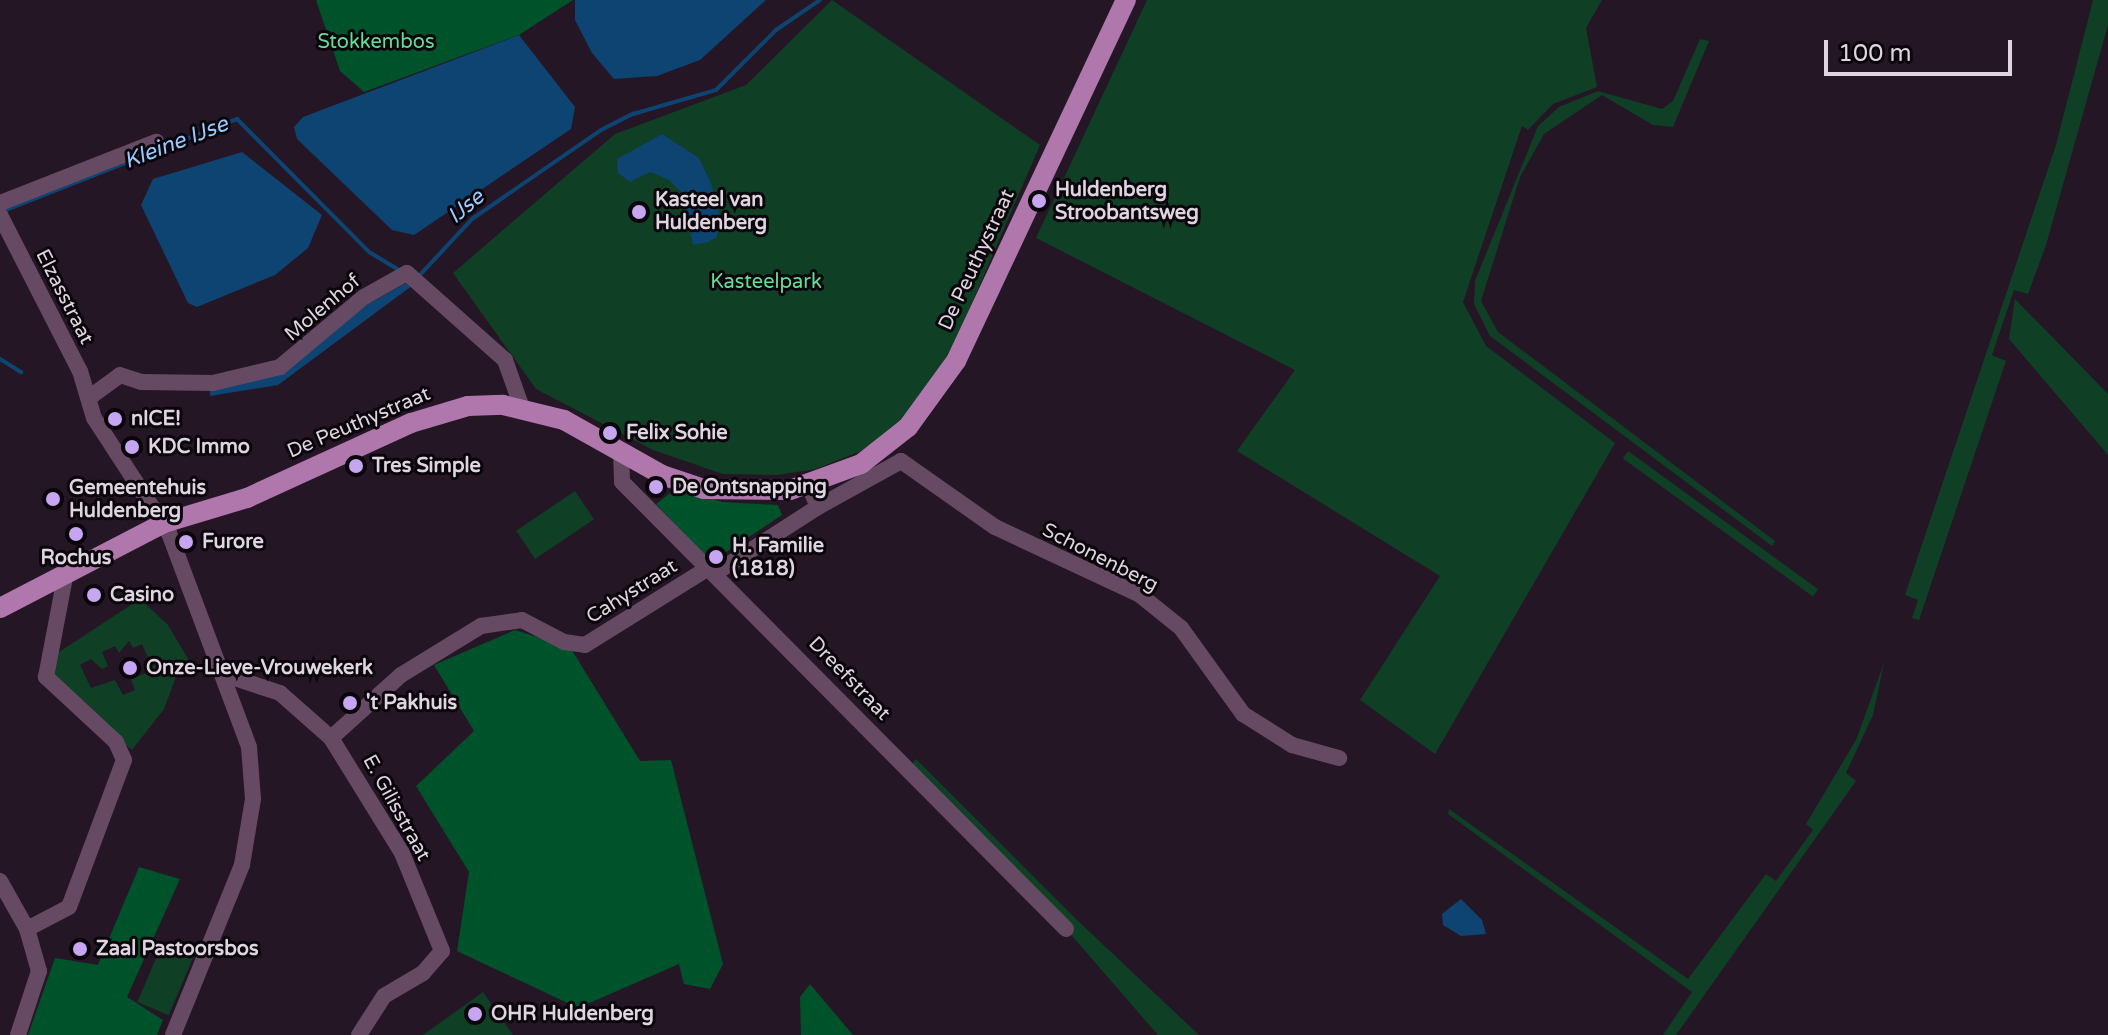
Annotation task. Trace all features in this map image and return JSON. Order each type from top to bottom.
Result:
[{"type":"main road","name":"De Peuthystraat","points":[[0,608],[164,523],[247,498],[429,416],[468,406],[522,408],[564,420],[662,475],[704,489],[745,493],[809,486],[884,449],[938,391],[1126,0]]},
{"type":"street","points":[[0,203],[156,142]]},
{"type":"street","name":"Elzasstraat","points":[[0,216],[90,397],[94,418],[164,523],[225,675],[253,771],[247,842],[173,1035]]},
{"type":"street","name":"Molenhof","points":[[90,397],[120,375],[155,383],[260,375],[296,357],[386,282],[403,273],[416,279],[505,360],[522,408]]},
{"type":"street","name":"Dreefstraat","points":[[621,451],[622,482],[713,570],[1066,929]]},
{"type":"street","name":"Schonenberg","points":[[818,507],[901,461],[995,527],[1140,595],[1181,628],[1243,714],[1292,745],[1339,758]]},
{"type":"street","points":[[713,570],[818,507],[809,486]]},
{"type":"street","name":"Cahystraat","points":[[331,738],[401,675],[481,626],[522,620],[564,642],[585,645],[713,570]]},
{"type":"street","points":[[27,929],[69,907],[124,760],[116,742],[54,691],[46,677],[65,577]]},
{"type":"street","name":"E. Gilisstraat","points":[[225,675],[280,693],[331,738],[402,853],[442,951],[423,973],[384,996],[359,1035]]},
{"type":"street","points":[[0,881],[27,929],[39,971],[18,1035]]},
{"type":"green space","name":"Stokkembos","points":[[316,0],[573,0],[519,35],[364,92],[340,71]]},
{"type":"green space","name":"Kasteelpark","points":[[832,0],[1040,145],[957,338],[926,392],[894,429],[861,451],[816,469],[777,475],[723,474],[653,450],[536,389],[453,273],[615,134],[746,85]]},
{"type":"green space","points":[[1147,0],[1602,0],[1586,28],[1597,87],[1553,104],[1528,130],[1522,126],[1463,302],[1486,346],[1615,443],[1435,754],[1360,700],[1440,576],[1237,451],[1295,370],[1036,238]]},
{"type":"green space","points":[[2093,0],[2108,0],[2108,25],[2046,245],[2028,294],[2014,290],[1992,355],[2006,361],[1919,620],[1912,618],[1918,600],[1905,595],[2056,145]]},
{"type":"green space","points":[[1700,39],[1709,41],[1673,127],[1653,125],[1602,95],[1544,134],[1520,177],[1481,301],[1498,332],[1775,541],[1772,546],[1490,336],[1474,304],[1475,281],[1538,126],[1559,107],[1598,91],[1662,109],[1673,101]]},
{"type":"green space","points":[[2015,299],[2108,394],[2108,455],[2009,339]]},
{"type":"green space","points":[[1628,451],[1818,589],[1813,596],[1623,458]]},
{"type":"green space","points":[[678,487],[722,502],[778,505],[782,515],[711,562],[656,504]]},
{"type":"green space","points":[[575,491],[594,519],[535,559],[516,531]]},
{"type":"green space","points":[[140,599],[168,625],[194,669],[176,677],[164,709],[132,750],[55,688],[53,656]],"holes":[[[129,641],[133,648],[142,644],[154,670],[131,679],[135,690],[123,695],[115,680],[91,688],[80,665],[91,659],[102,669],[108,666],[102,652],[115,646],[119,653]]]},
{"type":"green space","points":[[515,630],[570,647],[640,761],[671,760],[723,964],[710,989],[684,984],[679,964],[578,1008],[457,951],[469,872],[416,786],[474,731],[434,665]]},
{"type":"green space","points":[[1884,663],[1873,715],[1846,773],[1856,781],[1676,1035],[1663,1035],[1692,992],[1448,814],[1449,809],[1688,979],[1766,874],[1776,881],[1813,830],[1806,824],[1856,740]]},
{"type":"green space","points":[[916,759],[1077,920],[1199,1035],[1158,1035],[1066,929],[908,769]]},
{"type":"green space","points":[[139,867],[180,879],[127,997],[163,1020],[157,1035],[28,1035],[55,958],[98,965]]},
{"type":"green space","points":[[162,944],[193,957],[169,1015],[137,1002]]},
{"type":"green space","points":[[810,984],[853,1035],[801,1035],[800,997]]},
{"type":"green space","name":"OHR Huldenberg","points":[[483,992],[513,1035],[423,1035]]},
{"type":"water","points":[[575,0],[766,0],[700,60],[657,76],[614,79],[592,53],[575,20]]},
{"type":"water","points":[[519,35],[575,107],[571,129],[414,235],[392,230],[297,139],[294,127],[303,117]]},
{"type":"water","points":[[662,134],[699,158],[711,183],[720,216],[717,237],[708,242],[693,245],[684,195],[669,180],[650,172],[630,182],[618,173],[617,159]]},
{"type":"water","points":[[242,152],[322,215],[308,248],[275,275],[197,307],[188,303],[141,205],[153,179]]},
{"type":"water","points":[[408,282],[413,285],[278,385],[210,396],[210,387],[278,375],[368,304]]},
{"type":"water","points":[[1461,899],[1482,920],[1486,934],[1461,936],[1443,925],[1442,914]]},
{"type":"waterway","name":"IJse","points":[[418,277],[472,219],[601,130],[633,114],[716,90],[776,30],[820,0]]},
{"type":"waterway","name":"Kleine IJse","points":[[1,212],[237,119],[369,252],[397,269]]},
{"type":"waterway","name":"IJse","points":[[0,359],[21,372]]},
{"type":"place","name":"Huldenberg Stroobantsweg","points":[[1039,201]]},
{"type":"place","name":"Kasteel van Huldenberg","points":[[639,212]]},
{"type":"place","name":"nICE!","points":[[115,419]]},
{"type":"place","name":"Felix Sohie","points":[[610,433]]},
{"type":"place","name":"KDC Immo","points":[[132,447]]},
{"type":"place","name":"Tres Simple","points":[[356,466]]},
{"type":"place","name":"De Ontsnapping","points":[[656,487]]},
{"type":"place","name":"Gemeentehuis Huldenberg","points":[[53,499]]},
{"type":"place","name":"Rochus","points":[[76,534]]},
{"type":"place","name":"Furore","points":[[186,542]]},
{"type":"place","name":"H. Familie (1818)","points":[[716,557]]},
{"type":"place","name":"Casino","points":[[94,595]]},
{"type":"place","name":"Onze-Lieve-Vrouwekerk","points":[[130,668]]},
{"type":"place","name":"'t Pakhuis","points":[[350,703]]},
{"type":"place","name":"Zaal Pastoorsbos","points":[[80,949]]},
{"type":"place","name":"OHR Huldenberg","points":[[475,1014]]}]
